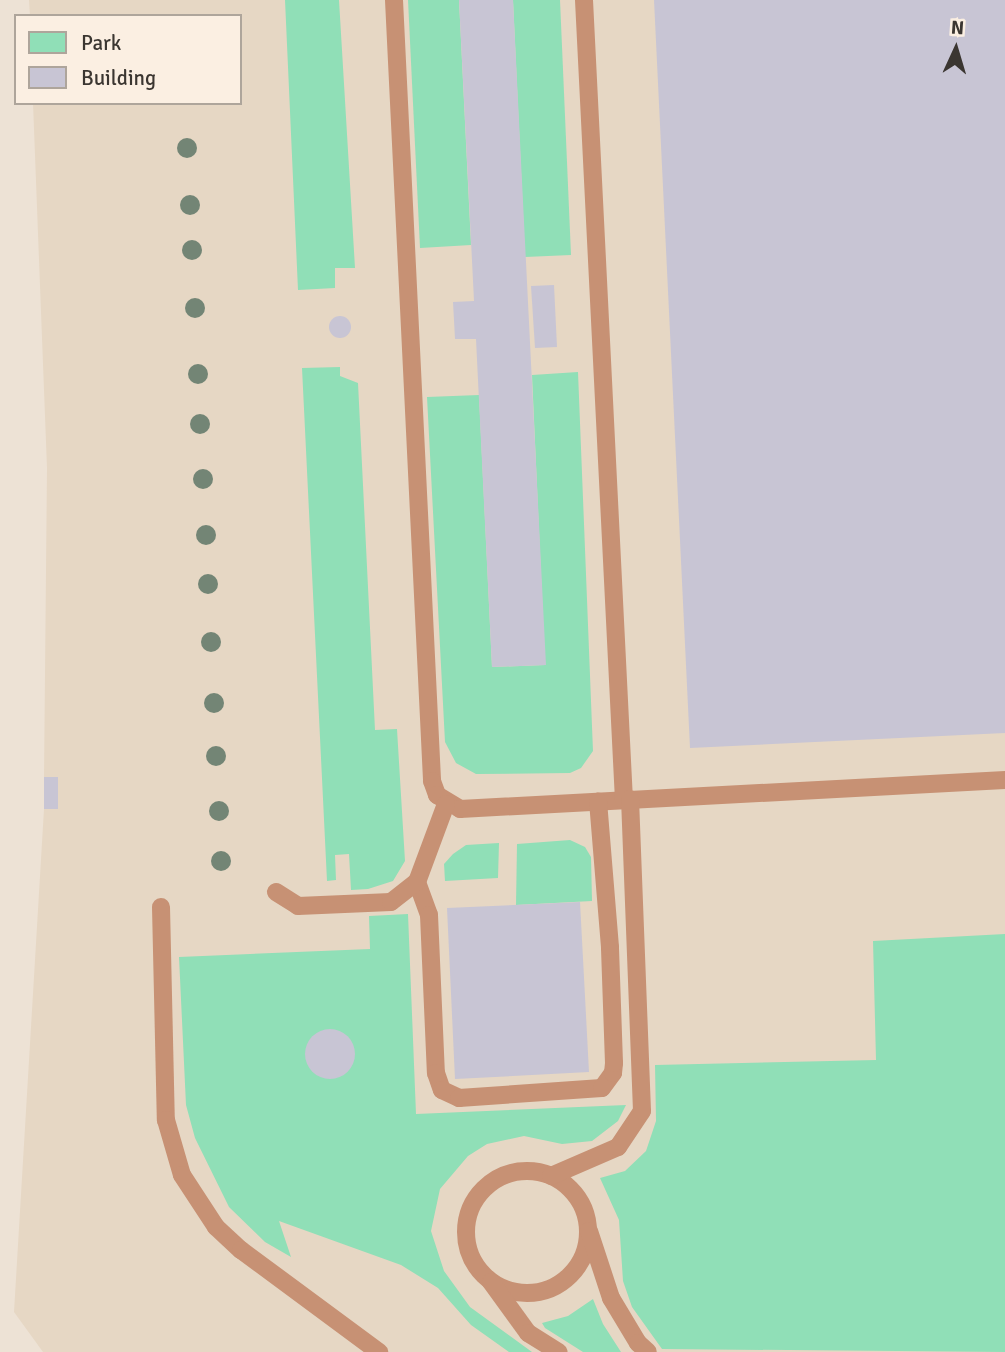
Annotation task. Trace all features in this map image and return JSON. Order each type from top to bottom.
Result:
[{"type":"lane","points":[[394,0],[432,781],[446,804],[460,809],[1005,780]]},
{"type":"lane","points":[[559,1352],[528,1333],[489,1279],[467,1246],[467,1219],[479,1195],[512,1173],[551,1176],[618,1147],[642,1111],[584,0]]},
{"type":"lane","points":[[417,882],[429,915],[436,1073],[442,1090],[459,1098],[602,1088],[613,1073],[614,1063],[610,947],[598,801]]},
{"type":"lane","points":[[276,892],[298,906],[391,902],[417,882],[446,804]]},
{"type":"lane","points":[[161,907],[166,1120],[182,1175],[216,1227],[241,1250],[379,1352]]},
{"type":"lane","points":[[551,1176],[581,1203],[611,1298],[638,1343],[648,1352]]},
{"type":"lane","points":[[489,1279],[517,1292],[548,1289],[573,1272],[587,1244],[588,1229]]},
{"type":"shaded area","points":[[29,0],[1005,0],[1005,1352],[43,1352],[14,1312],[44,809],[58,809],[58,777],[44,777],[47,468],[33,105],[242,105],[242,14],[30,14]]},
{"type":"green space","points":[[285,0],[339,0],[355,268],[335,268],[335,288],[298,290]]},
{"type":"green space","points":[[408,0],[459,0],[471,245],[420,248]]},
{"type":"green space","points":[[513,0],[560,0],[571,255],[525,257]]},
{"type":"green space","points":[[340,367],[340,376],[358,383],[375,730],[397,729],[405,861],[393,881],[368,889],[351,890],[349,854],[335,855],[336,880],[327,881],[302,368]]},
{"type":"green space","points":[[578,372],[593,751],[581,768],[570,773],[476,774],[456,763],[445,742],[427,397],[479,395],[492,667],[545,665],[532,375]]},
{"type":"green space","points":[[570,840],[585,847],[591,857],[592,901],[516,905],[517,844]]},
{"type":"green space","points":[[499,843],[498,878],[445,881],[444,864],[453,854],[466,845]]},
{"type":"green space","points":[[408,914],[416,1114],[626,1105],[618,1121],[592,1141],[562,1144],[524,1136],[487,1144],[468,1156],[440,1189],[431,1231],[444,1271],[470,1307],[532,1352],[509,1352],[471,1325],[438,1288],[401,1265],[279,1221],[291,1257],[265,1242],[229,1207],[195,1138],[186,1105],[179,957],[370,949],[369,916]]},
{"type":"green space","points":[[1005,934],[1005,1352],[662,1349],[632,1307],[623,1281],[619,1220],[600,1178],[625,1171],[646,1151],[656,1121],[655,1065],[876,1060],[873,941]]},
{"type":"green space","points":[[593,1299],[603,1324],[621,1352],[583,1352],[545,1328],[542,1323],[568,1316]]},
{"type":"building","points":[[459,0],[513,0],[546,665],[492,667],[476,339],[455,339],[453,302],[474,301]]},
{"type":"building","points":[[654,0],[1005,0],[1005,733],[690,748]]},
{"type":"building","points":[[554,285],[557,347],[535,348],[531,286]]},
{"type":"building","points":[[340,316],[348,319],[351,327],[348,335],[340,338],[332,335],[329,327],[332,319]]},
{"type":"building","points":[[44,777],[58,777],[58,809],[44,809]]},
{"type":"building","points":[[580,902],[589,1072],[455,1079],[447,908]]},
{"type":"building","points":[[330,1029],[348,1036],[355,1054],[348,1072],[330,1079],[312,1072],[305,1054],[312,1036]]}]
